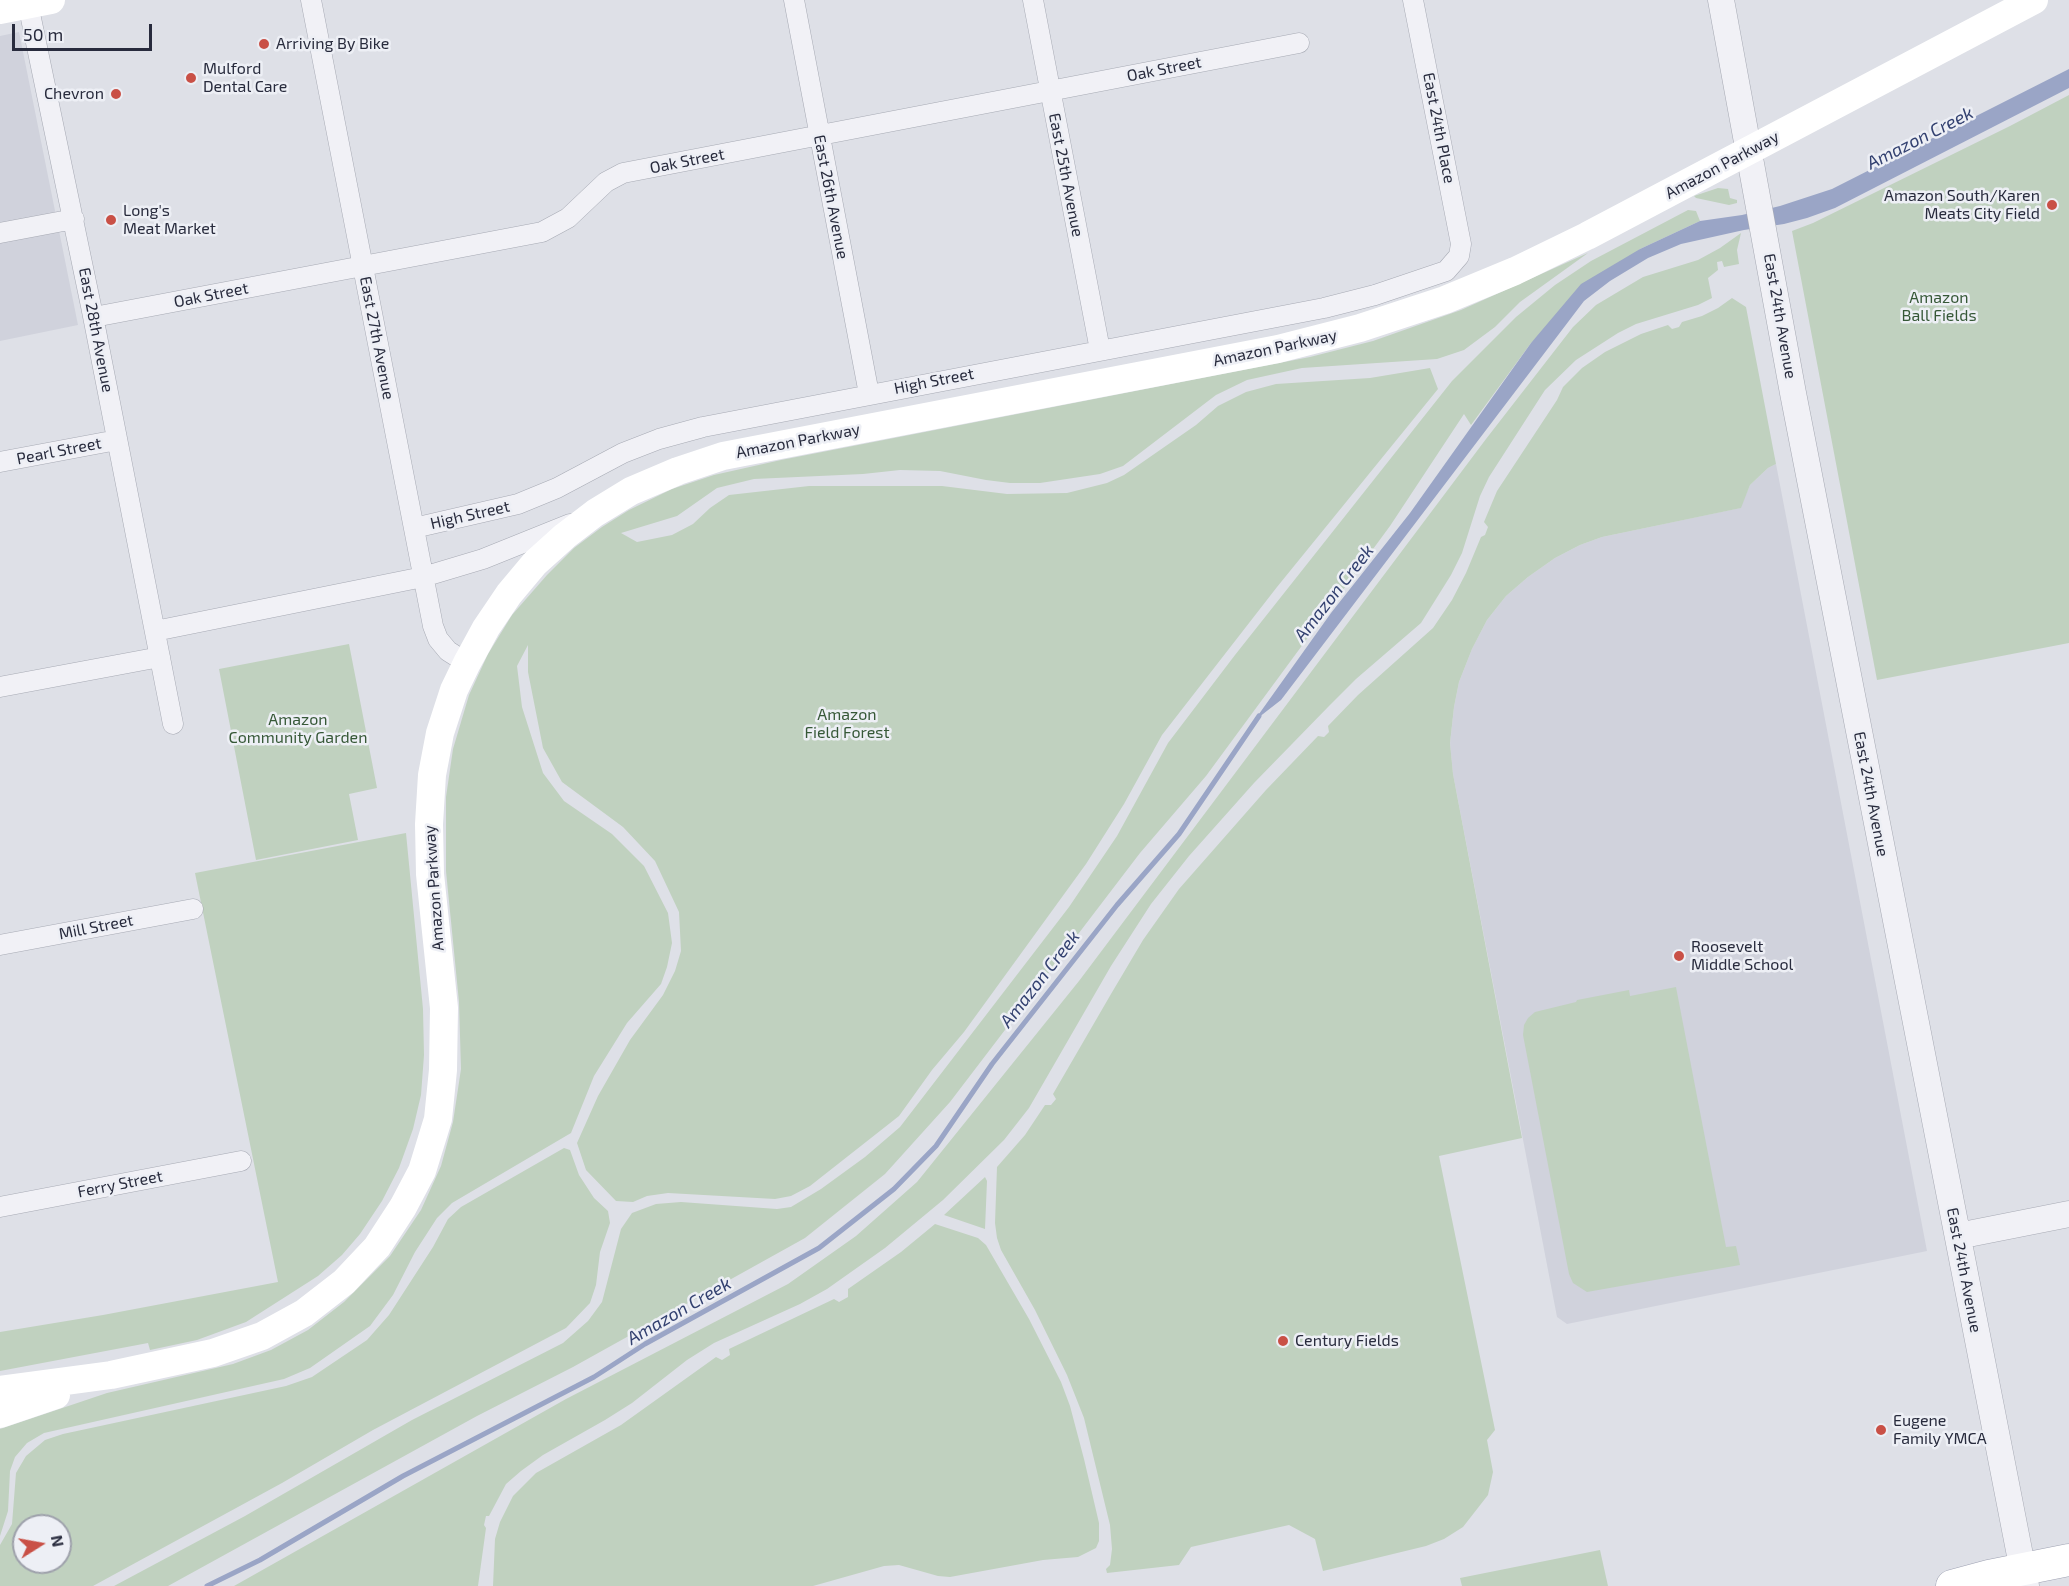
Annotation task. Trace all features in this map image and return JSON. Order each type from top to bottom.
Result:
[{"type":"main road","name":"Amazon Parkway","points":[[0,1390],[111,1375],[213,1353],[262,1336],[304,1313],[344,1282],[377,1247],[403,1207],[422,1171],[438,1119],[443,1070],[444,1008],[430,874],[429,824],[432,776],[441,733],[454,690],[486,628],[535,563],[595,513],[631,491],[678,471],[723,456],[1278,349],[1360,328],[1445,300],[1515,271],[1587,236],[2034,0]]},
{"type":"main road","points":[[0,10],[40,2]]},
{"type":"main road","name":"Amazon Parkway","points":[[0,1414],[111,1375]]},
{"type":"main road","points":[[1952,1586],[2024,1577],[2069,1560]]},
{"type":"street","name":"East 27th Avenue","points":[[311,0],[433,626],[438,639],[448,651],[467,663]]},
{"type":"street","name":"East 26th Avenue","points":[[794,0],[870,394]]},
{"type":"street","name":"East 25th Avenue","points":[[1033,0],[1100,350]]},
{"type":"street","name":"East 24th Place","points":[[1413,0],[1460,238],[1460,256]]},
{"type":"street","name":"East 24th Avenue","points":[[1721,0],[1798,415],[2024,1577]]},
{"type":"street","name":"East 28th Avenue","points":[[40,2],[51,122],[94,317],[173,724]]},
{"type":"street","name":"Oak Street","points":[[94,317],[542,232],[568,218],[606,182],[623,173],[1299,43]]},
{"type":"street","points":[[0,233],[74,219]]},
{"type":"street","name":"High Street","points":[[414,528],[518,504],[557,488],[622,453],[659,439],[703,427],[1324,308],[1375,295],[1440,273],[1450,268],[1460,256]]},
{"type":"street","name":"Pearl Street","points":[[0,462],[117,440]]},
{"type":"street","points":[[155,630],[423,577],[492,556],[595,513]]},
{"type":"street","points":[[0,687],[160,657]]},
{"type":"street","name":"Mill Street","points":[[0,945],[193,909]]},
{"type":"street","name":"Ferry Street","points":[[0,1207],[241,1161]]},
{"type":"street","points":[[1958,1236],[2069,1214]]},
{"type":"shaded area","points":[[19,32],[78,325],[0,341],[0,36]]},
{"type":"shaded area","name":"Roosevelt Middle School","points":[[1776,464],[1927,1251],[1567,1324],[1557,1317],[1453,774],[1450,743],[1459,682],[1487,620],[1506,596],[1555,558],[1602,537],[1740,508],[1750,485],[1768,468]]},
{"type":"green space","name":"Amazon Ball Fields","points":[[2069,95],[2069,643],[1877,680],[1792,231],[1813,223]]},
{"type":"green space","points":[[1718,188],[1728,189],[1730,198],[1737,200],[1737,203],[1729,205],[1694,196]]},
{"type":"green space","points":[[1688,210],[1696,211],[1700,221],[1640,249],[1531,343],[1471,425],[1464,414],[1390,526],[1206,776],[1140,853],[950,1102],[885,1174],[805,1238],[573,1367],[477,1416],[168,1586],[114,1586],[245,1516],[412,1420],[563,1343],[588,1321],[602,1302],[621,1229],[632,1213],[656,1204],[681,1202],[777,1209],[791,1207],[821,1189],[865,1157],[900,1127],[1069,907],[1117,836],[1168,743],[1452,381],[1516,317],[1555,285],[1591,261]]},
{"type":"green space","points":[[1741,233],[1737,250],[1739,264],[1724,267],[1722,261],[1717,262],[1718,270],[1708,278],[1712,298],[1698,305],[1636,324],[1618,333],[1576,360],[1545,390],[1489,477],[1480,496],[1462,553],[1421,623],[1356,679],[1329,706],[1254,783],[1189,856],[1151,904],[1111,966],[1029,1108],[1004,1140],[943,1200],[885,1248],[827,1289],[800,1304],[714,1343],[687,1360],[632,1403],[543,1455],[521,1471],[506,1484],[489,1516],[486,1516],[478,1586],[234,1586],[566,1399],[788,1284],[856,1236],[917,1182],[1079,981],[1486,439],[1573,327],[1596,305],[1643,277],[1698,260]]},
{"type":"green space","name":"Amazon Field Forest","points":[[1588,253],[1520,302],[1495,327],[1464,350],[1437,359],[1302,368],[1247,380],[1216,395],[1123,466],[1100,474],[1040,483],[1010,483],[940,471],[900,470],[754,479],[717,488],[677,516],[621,533],[637,542],[672,535],[693,524],[729,495],[809,486],[942,486],[1007,494],[1067,493],[1107,483],[1124,475],[1196,425],[1218,406],[1246,392],[1276,384],[1370,378],[1430,368],[1438,389],[1277,587],[1162,735],[1124,804],[1086,864],[964,1032],[932,1070],[899,1116],[810,1186],[791,1196],[775,1199],[668,1193],[647,1196],[633,1202],[616,1201],[586,1170],[577,1143],[598,1096],[630,1040],[663,995],[675,971],[681,951],[679,912],[655,861],[623,827],[562,782],[543,748],[528,672],[528,645],[517,666],[522,707],[543,773],[564,801],[612,834],[644,866],[668,913],[672,943],[661,984],[627,1023],[594,1076],[571,1133],[452,1203],[437,1218],[415,1252],[393,1295],[370,1326],[310,1368],[284,1379],[44,1433],[27,1443],[15,1457],[10,1471],[8,1511],[0,1536],[0,1429],[107,1393],[233,1364],[271,1350],[308,1330],[344,1302],[390,1256],[421,1210],[441,1166],[453,1122],[461,1069],[459,1002],[446,871],[446,797],[453,749],[469,695],[488,654],[512,615],[574,548],[629,510],[672,489],[714,475],[1310,357],[1373,341],[1461,310]]},
{"type":"green space","points":[[1732,298],[1746,307],[1776,464],[1768,468],[1750,485],[1741,508],[1602,537],[1555,558],[1506,596],[1487,620],[1459,682],[1450,743],[1453,774],[1522,1138],[1439,1156],[1495,1430],[1487,1440],[1493,1472],[1488,1495],[1463,1527],[1444,1539],[1426,1546],[1323,1571],[1315,1539],[1289,1525],[1191,1547],[1179,1565],[1107,1573],[1112,1549],[1110,1525],[1084,1418],[1067,1375],[1035,1310],[1001,1250],[997,1238],[995,1223],[997,1167],[1025,1135],[1045,1105],[1051,1105],[1056,1099],[1053,1094],[1111,994],[1143,940],[1179,889],[1266,790],[1318,736],[1324,737],[1329,732],[1328,726],[1358,695],[1433,628],[1452,600],[1481,537],[1485,535],[1488,527],[1484,522],[1497,491],[1557,400],[1563,387],[1582,368],[1605,352],[1641,334],[1668,325],[1672,329],[1679,327],[1682,322],[1702,316]]},
{"type":"green space","name":"Amazon Community Garden","points":[[349,644],[377,788],[349,794],[358,840],[256,860],[219,669]]},
{"type":"green space","points":[[406,833],[423,1009],[424,1055],[421,1095],[413,1129],[399,1168],[382,1201],[360,1234],[342,1255],[318,1276],[246,1322],[197,1340],[150,1350],[148,1343],[0,1371],[0,1332],[278,1282],[195,873]]},
{"type":"green space","points":[[1676,987],[1726,1247],[1736,1246],[1740,1265],[1587,1292],[1573,1283],[1569,1274],[1523,1035],[1524,1025],[1535,1012],[1577,1000],[1629,990],[1630,996]]},
{"type":"green space","points":[[564,1148],[570,1150],[579,1175],[594,1198],[608,1211],[610,1223],[600,1252],[596,1285],[590,1303],[566,1328],[373,1430],[282,1483],[93,1586],[0,1586],[0,1545],[12,1524],[12,1574],[72,1574],[72,1514],[13,1514],[16,1473],[26,1456],[45,1440],[63,1434],[286,1386],[312,1377],[367,1340],[389,1315],[433,1247],[448,1219],[461,1207]]},
{"type":"green space","points":[[985,1177],[987,1181],[985,1229],[944,1215]]},
{"type":"green space","points":[[935,1224],[978,1238],[986,1245],[1029,1319],[1061,1382],[1070,1406],[1099,1523],[1099,1541],[1096,1548],[1078,1557],[1043,1560],[950,1577],[899,1565],[884,1566],[813,1586],[493,1586],[495,1539],[500,1522],[513,1496],[536,1473],[621,1425],[716,1357],[722,1360],[730,1355],[729,1349],[834,1299],[839,1302],[848,1297],[848,1289],[901,1252]]},
{"type":"green space","points":[[1600,1550],[1608,1586],[1462,1586],[1460,1578]]},
{"type":"water","points":[[2069,69],[2069,88],[1835,208],[1784,224],[1681,244],[1648,258],[1610,281],[1584,301],[1281,700],[1254,721],[1331,613],[1410,513],[1531,343],[1581,284],[1640,249],[1700,221],[1742,215],[1780,206],[1832,189]]},
{"type":"waterway","name":"Amazon Creek","points":[[207,1586],[260,1560],[403,1476],[594,1377],[645,1344],[819,1248],[894,1189],[936,1146],[992,1064],[1117,905],[1179,834],[1259,716]]},
{"type":"place","name":"Arriving By Bike","points":[[264,44]]},
{"type":"place","name":"Mulford Dental Care","points":[[191,78]]},
{"type":"place","name":"Chevron","points":[[116,94]]},
{"type":"place","name":"Amazon South/Karen Meats City Field","points":[[2052,205]]},
{"type":"place","name":"Long's Meat Market","points":[[111,220]]},
{"type":"place","name":"Roosevelt Middle School","points":[[1679,956]]},
{"type":"place","name":"Century Fields","points":[[1283,1341]]},
{"type":"place","name":"Eugene Family YMCA","points":[[1881,1430]]}]
